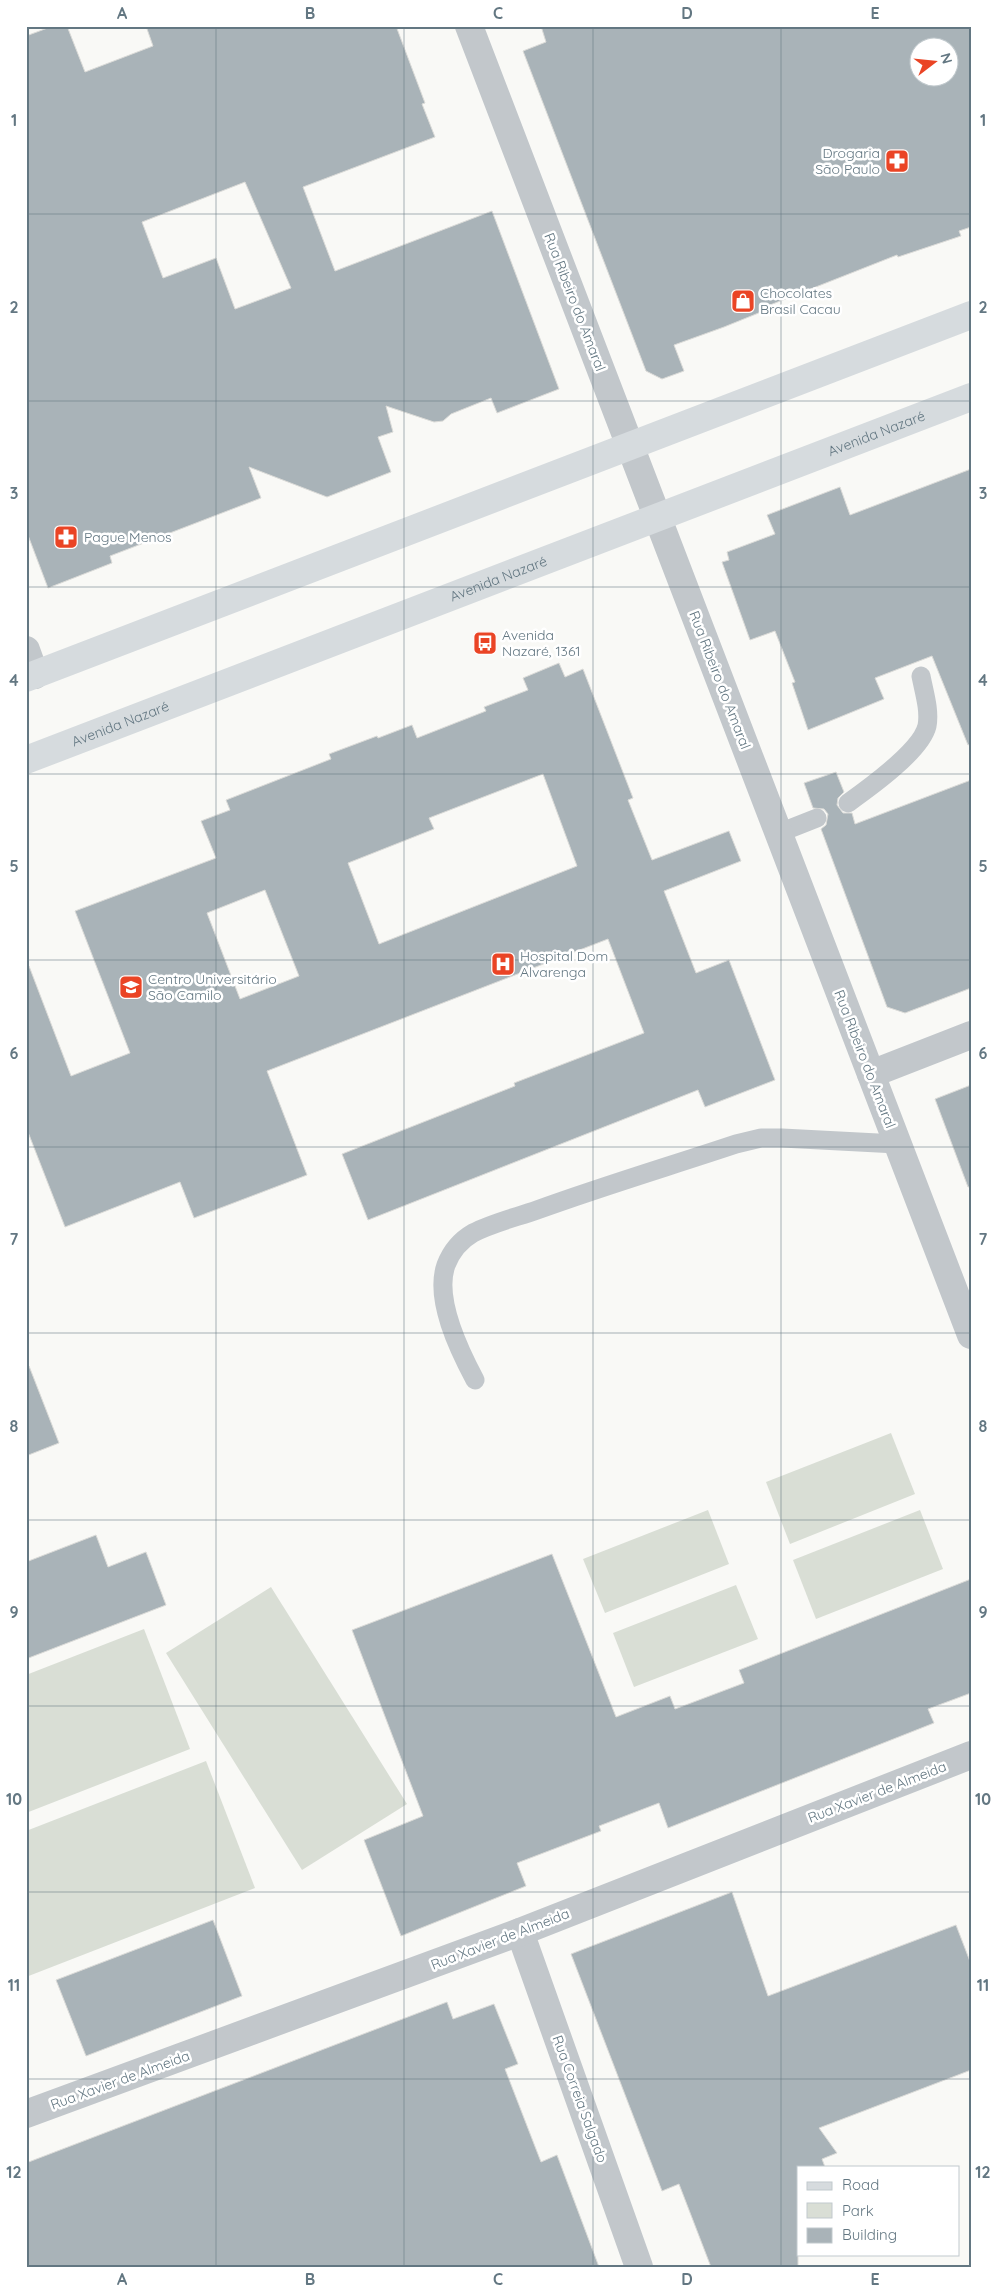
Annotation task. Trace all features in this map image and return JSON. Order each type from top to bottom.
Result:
[{"type":"main road","points":[[29,668],[630,446],[971,315]]},
{"type":"main road","name":"Avenida Nazaré","points":[[26,760],[971,397]]},
{"type":"street","name":"Rua Ribeiro do Amaral","points":[[469,26],[971,1335]]},
{"type":"street","points":[[871,1074],[971,1035]]},
{"type":"street","name":"Rua Xavier de Almeida","points":[[26,2114],[520,1932],[971,1755]]},
{"type":"street","name":"Rua Correia Salgado","points":[[520,1932],[640,2267]]},
{"type":"lane","points":[[848,803],[876,783],[922,738],[928,714],[921,676]]},
{"type":"lane","points":[[779,833],[817,818]]},
{"type":"lane","points":[[475,1380],[466,1364],[444,1307],[443,1284],[446,1265],[457,1245],[473,1233],[566,1200],[736,1144],[761,1138],[897,1144]]},
{"type":"green space","points":[[891,1433],[915,1494],[790,1544],[766,1482]]},
{"type":"green space","points":[[708,1510],[729,1564],[605,1613],[583,1559]]},
{"type":"green space","points":[[920,1510],[943,1569],[816,1619],[793,1560]]},
{"type":"green space","points":[[736,1585],[758,1639],[634,1687],[613,1633]]},
{"type":"green space","points":[[271,1587],[407,1804],[302,1870],[166,1653]]},
{"type":"green space","points":[[144,1629],[190,1749],[26,1813],[26,1675]]},
{"type":"green space","points":[[206,1761],[255,1888],[26,1977],[26,1831]]},
{"type":"building","points":[[53,26],[67,26],[85,72],[153,46],[146,26],[396,26],[425,103],[422,104],[435,137],[303,187],[335,271],[492,211],[559,389],[497,413],[491,398],[451,414],[443,421],[434,422],[386,406],[393,432],[378,437],[391,472],[327,497],[249,467],[261,498],[110,556],[112,563],[48,588],[26,530],[26,36]],"holes":[[[245,182],[291,288],[235,309],[216,258],[163,278],[142,222]]]},
{"type":"building","points":[[541,26],[971,26],[971,227],[959,231],[961,236],[898,257],[897,255],[770,305],[771,308],[724,327],[674,345],[684,371],[662,379],[646,371],[523,51],[546,42]]},
{"type":"building","points":[[971,469],[971,744],[968,745],[932,656],[875,678],[884,699],[808,730],[792,683],[795,682],[775,631],[750,640],[722,562],[729,560],[727,552],[775,534],[767,515],[840,487],[850,515]]},
{"type":"building","points":[[559,663],[565,677],[583,669],[633,798],[628,800],[652,860],[729,831],[741,861],[664,891],[696,973],[729,960],[775,1080],[705,1107],[698,1090],[368,1220],[342,1154],[515,1086],[514,1083],[644,1033],[608,939],[267,1071],[307,1175],[194,1218],[180,1182],[65,1227],[26,1127],[26,967],[29,966],[71,1076],[130,1053],[75,911],[216,858],[201,821],[230,810],[226,800],[331,759],[329,754],[377,736],[378,738],[412,725],[417,738],[486,711],[484,707],[528,690],[523,678]],"holes":[[[543,774],[577,866],[379,944],[348,863],[434,829],[429,818]],[[265,890],[299,976],[240,999],[207,913]]]},
{"type":"building","points":[[836,772],[844,792],[838,798],[837,805],[843,813],[852,813],[855,824],[971,780],[971,988],[905,1013],[887,1007],[821,829],[826,825],[828,814],[824,809],[813,808],[804,783]]},
{"type":"building","points":[[971,1085],[971,1187],[968,1187],[935,1099]]},
{"type":"building","points":[[26,1366],[29,1366],[59,1443],[26,1456]]},
{"type":"building","points":[[96,1535],[108,1567],[146,1552],[166,1605],[26,1659],[26,1562]]},
{"type":"building","points":[[552,1554],[616,1717],[670,1696],[675,1709],[744,1683],[739,1670],[971,1579],[971,1693],[928,1709],[934,1723],[668,1828],[659,1803],[599,1826],[601,1831],[517,1863],[526,1886],[401,1936],[364,1840],[423,1816],[352,1630]]},
{"type":"building","points":[[732,1892],[768,1996],[956,1925],[971,1964],[971,2070],[819,2128],[837,2153],[822,2159],[825,2166],[797,2166],[798,2267],[711,2267],[679,2184],[662,2191],[571,1954]]},
{"type":"building","points":[[213,1920],[242,1996],[86,2056],[56,1980]]},
{"type":"building","points":[[447,2002],[453,2019],[494,2004],[518,2064],[505,2069],[541,2162],[557,2155],[599,2267],[26,2267],[26,2163]]},
{"type":"place","name":"Drogaria São Paulo","points":[[897,161]]},
{"type":"place","name":"Chocolates Brasil Cacau","points":[[743,301]]},
{"type":"place","name":"Pague Menos","points":[[66,537]]},
{"type":"place","name":"Avenida Nazaré, 1361","points":[[485,643]]},
{"type":"place","name":"Hospital Dom Alvarenga","points":[[503,964]]},
{"type":"place","name":"Centro Universitário São Camilo","points":[[131,987]]}]
